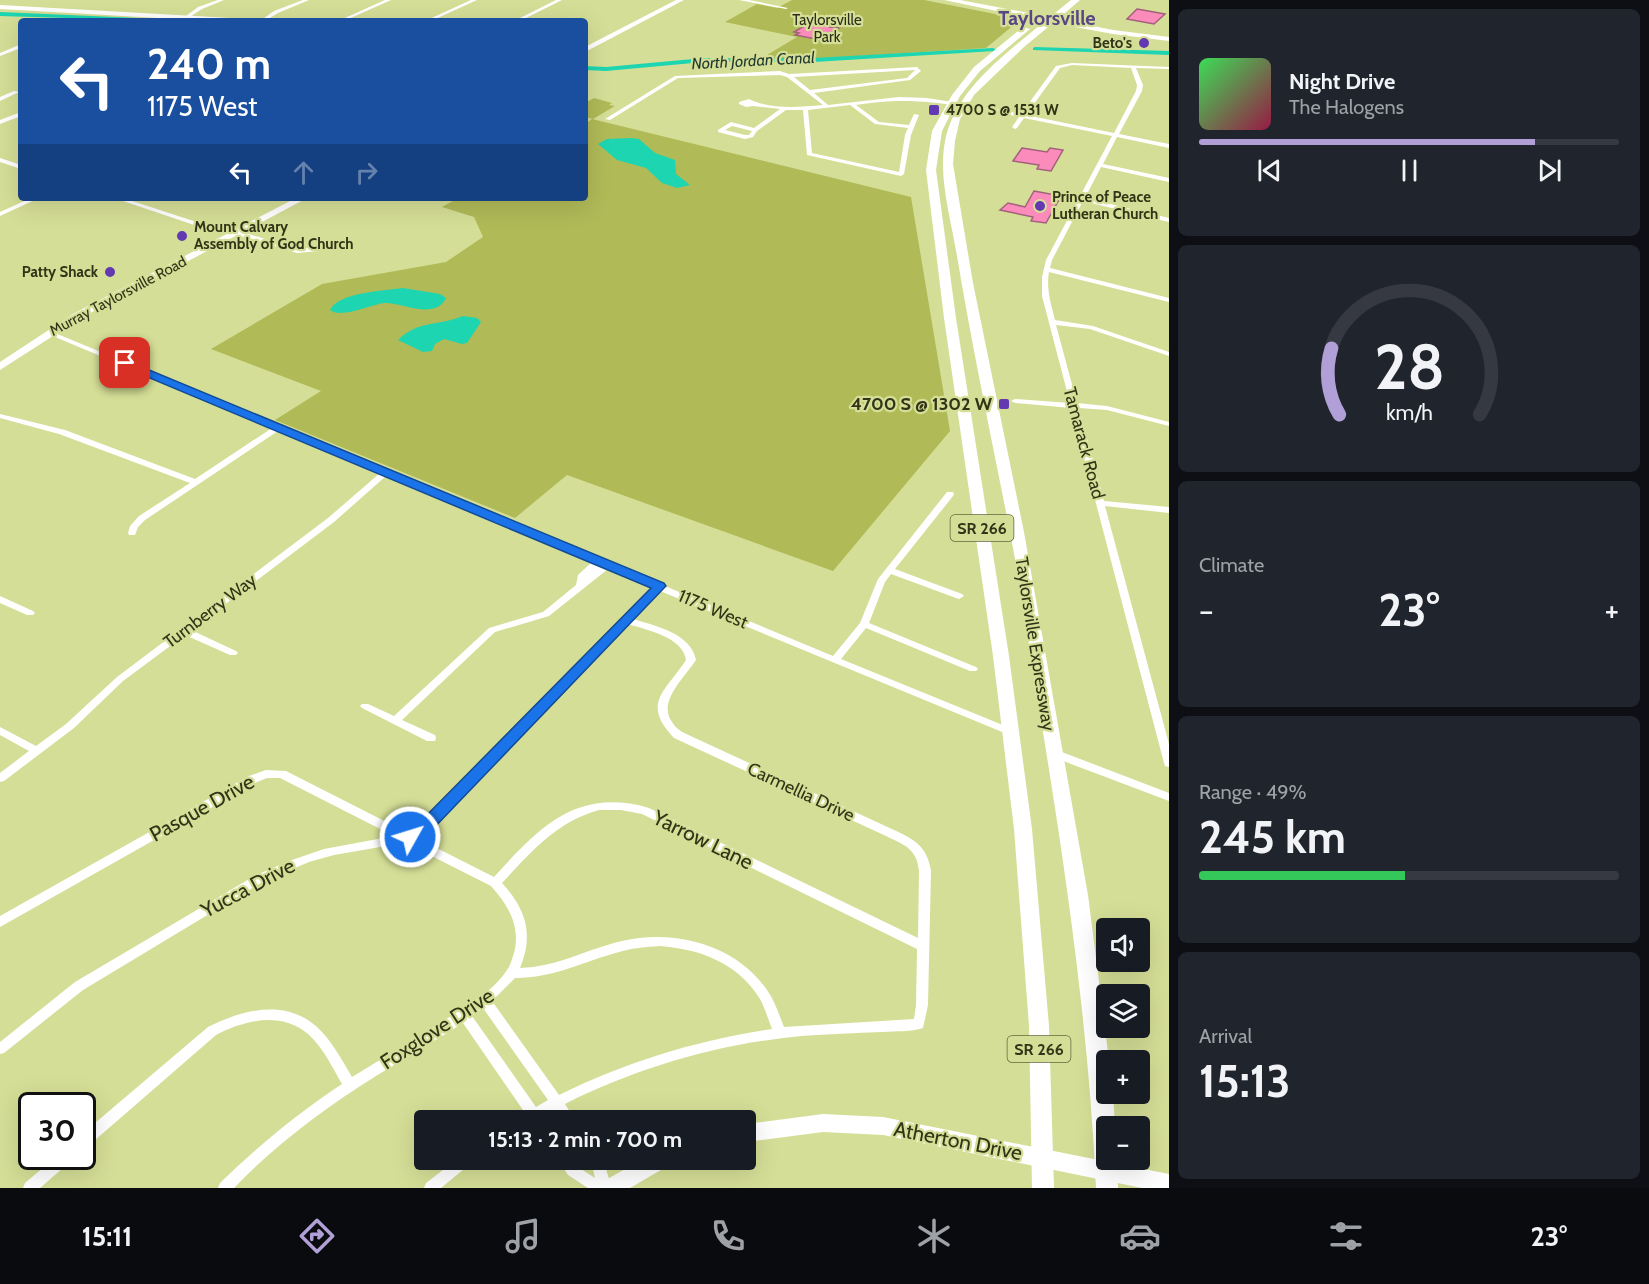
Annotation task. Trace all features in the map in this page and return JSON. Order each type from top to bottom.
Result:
[{"type":"main road","points":[[948,0],[1048,18],[1169,39],[1152,38],[1048,18],[963,0]]},
{"type":"main road","name":"SR 266","points":[[963,105],[984,79],[1064,0]]},
{"type":"main road","name":"SR 266","points":[[951,103],[978,69],[1076,0]]},
{"type":"main road","name":"Taylorsville Expressway","points":[[951,103],[934,143],[932,183],[1011,732],[1025,851],[1039,1026],[1042,1188]]},
{"type":"main road","name":"Taylorsville Expressway","points":[[963,105],[956,119],[950,141],[948,164],[950,186],[1017,532],[1087,951],[1103,1103],[1107,1180]]},
{"type":"street","points":[[188,16],[200,8],[222,0]]},
{"type":"street","points":[[267,18],[307,0]]},
{"type":"street","points":[[347,18],[389,0]]},
{"type":"street","points":[[434,18],[475,0]]},
{"type":"street","points":[[522,18],[560,0]]},
{"type":"street","points":[[588,48],[681,0]]},
{"type":"street","points":[[741,0],[786,9]]},
{"type":"street","points":[[0,7],[212,18]]},
{"type":"street","points":[[0,55],[18,47]]},
{"type":"street","points":[[1015,127],[1058,67],[1072,64],[1169,68]]},
{"type":"street","name":"Tamarack Road","points":[[1133,67],[1140,88],[1046,269],[1045,296],[1169,763]]},
{"type":"street","points":[[608,119],[680,77],[776,73],[789,76],[917,68],[918,71],[908,79],[810,92]]},
{"type":"street","points":[[789,76],[828,107]]},
{"type":"street","points":[[0,99],[16,92]]},
{"type":"street","points":[[753,104],[783,110],[806,110],[905,98],[963,105]]},
{"type":"street","points":[[852,104],[877,123],[911,128]]},
{"type":"street","points":[[988,109],[1169,146]]},
{"type":"street","points":[[755,130],[731,124],[720,131],[745,137],[751,136],[755,130],[783,110]]},
{"type":"street","points":[[806,110],[809,154],[901,174],[916,115]]},
{"type":"street","points":[[0,122],[18,115]]},
{"type":"street","points":[[0,160],[18,166]]},
{"type":"street","points":[[1099,165],[1169,180]]},
{"type":"street","points":[[1081,199],[1169,220]]},
{"type":"street","points":[[0,214],[29,201]]},
{"type":"street","points":[[126,201],[220,232],[297,251],[319,249]]},
{"type":"street","name":"Murray Taylorsville Road","points":[[0,367],[50,333],[297,201]]},
{"type":"street","points":[[1046,269],[1169,300]]},
{"type":"street","points":[[1052,322],[1099,329],[1169,354]]},
{"type":"street","name":"1175 West","points":[[50,333],[1011,732]]},
{"type":"street","points":[[1015,402],[1074,405],[1123,411],[1169,424]]},
{"type":"street","points":[[0,416],[62,432],[195,482]]},
{"type":"street","points":[[132,533],[134,526],[142,518],[279,427]]},
{"type":"street","name":"Turnberry Way","points":[[0,778],[70,726],[120,679],[330,520],[386,472]]},
{"type":"street","points":[[835,660],[864,624],[876,589],[950,494]]},
{"type":"street","points":[[1100,503],[1169,510]]},
{"type":"street","points":[[395,721],[492,630],[546,614],[580,585],[590,580],[603,563]]},
{"type":"street","points":[[890,570],[959,596]]},
{"type":"street","points":[[544,1110],[556,1101],[614,1075],[679,1053],[780,1033],[762,993],[749,976],[730,961],[687,943],[649,941],[623,945],[540,972],[512,973],[520,956],[521,947],[519,917],[509,897],[495,883],[410,837],[424,828],[660,586]]},
{"type":"street","points":[[0,599],[30,613]]},
{"type":"street","name":"Carmellia Drive","points":[[625,620],[674,638],[690,651],[692,656],[689,664],[668,690],[662,703],[663,714],[672,730],[678,735],[890,833],[917,848],[924,864],[919,1024],[780,1033]]},
{"type":"street","points":[[864,624],[973,669]]},
{"type":"street","points":[[184,631],[232,653]]},
{"type":"street","points":[[365,706],[431,738]]},
{"type":"street","points":[[0,731],[36,751]]},
{"type":"street","points":[[1053,752],[1169,797]]},
{"type":"street","name":"Pasque Drive","points":[[0,922],[242,785],[266,774],[291,776],[410,837]]},
{"type":"street","name":"Yarrow Lane","points":[[495,883],[530,847],[571,814],[602,804],[620,805],[645,811],[923,946]]},
{"type":"street","name":"Yucca Drive","points":[[0,1049],[79,986],[260,878],[287,865],[331,851],[410,837]]},
{"type":"street","name":"Foxglove Drive","points":[[225,1188],[288,1128],[350,1084],[485,1001],[512,973]]},
{"type":"street","points":[[485,1001],[563,1110]]},
{"type":"street","points":[[465,1014],[526,1110]]},
{"type":"street","points":[[96,1131],[212,1031],[247,1016],[269,1015],[301,1022],[322,1041],[350,1084]]},
{"type":"street","name":"Atherton Drive","points":[[756,1132],[823,1123],[883,1126],[1042,1157],[1107,1180],[1169,1184]]},
{"type":"street","points":[[30,1188],[51,1170]]},
{"type":"street","points":[[431,1188],[453,1170]]},
{"type":"street","points":[[572,1170],[600,1188]]},
{"type":"street","points":[[600,1170],[605,1188]]},
{"type":"street","points":[[611,1188],[642,1170]]},
{"type":"green space","name":"Taylorsville Park","points":[[792,0],[924,0],[1021,19],[986,48],[814,59],[762,58],[797,37],[725,22],[757,4],[777,8]]},
{"type":"green space","points":[[594,98],[615,106],[593,119],[588,118],[588,101]]},
{"type":"green space","points":[[592,119],[911,197],[950,431],[833,571],[567,475],[515,518],[275,420],[321,391],[211,349],[322,284],[446,262],[483,237],[474,217],[442,207],[453,201],[588,201],[588,122]]},
{"type":"water","points":[[607,139],[639,139],[655,153],[675,160],[676,174],[690,185],[677,188],[662,183],[646,168],[617,160],[598,144]]},
{"type":"water","points":[[403,288],[440,294],[446,298],[441,305],[426,309],[384,303],[341,313],[330,310],[342,299]]},
{"type":"water","points":[[463,316],[477,318],[481,322],[467,343],[462,344],[444,339],[435,344],[432,351],[423,352],[398,340],[421,326]]},
{"type":"building","points":[[1137,9],[1165,14],[1154,24],[1127,19]]},
{"type":"building","points":[[815,20],[835,23],[830,27],[839,28],[821,40],[795,35],[799,33],[794,32]]},
{"type":"building","points":[[1022,148],[1047,152],[1050,148],[1063,150],[1051,171],[1037,169],[1039,165],[1013,161]]},
{"type":"building","name":"Prince of Peace Lutheran Church","points":[[1034,191],[1061,196],[1046,223],[1031,221],[1033,217],[1000,210],[1008,203],[1025,207]]},
{"type":"waterway","name":"North Jordan Canal","points":[[0,14],[92,18]]},
{"type":"waterway","name":"North Jordan Canal","points":[[1035,49],[1169,53]]},
{"type":"waterway","name":"North Jordan Canal","points":[[588,68],[606,69],[704,60],[814,60],[993,50]]},
{"type":"place","name":"Beto's","points":[[1144,43]]},
{"type":"place","name":"4700 S @ 1531 W","points":[[934,110]]},
{"type":"place","name":"Prince of Peace Lutheran Church","points":[[1040,206]]},
{"type":"place","name":"Mount Calvary Assembly of God Church","points":[[182,236]]},
{"type":"place","name":"Patty Shack","points":[[110,272]]},
{"type":"place","name":"4700 S @ 1302 W","points":[[1004,404]]},
{"type":"district","name":"Taylorsville","points":[[1047,18]]},
{"type":"route","points":[[125,363],[660,586],[424,828],[410,837]]}]
